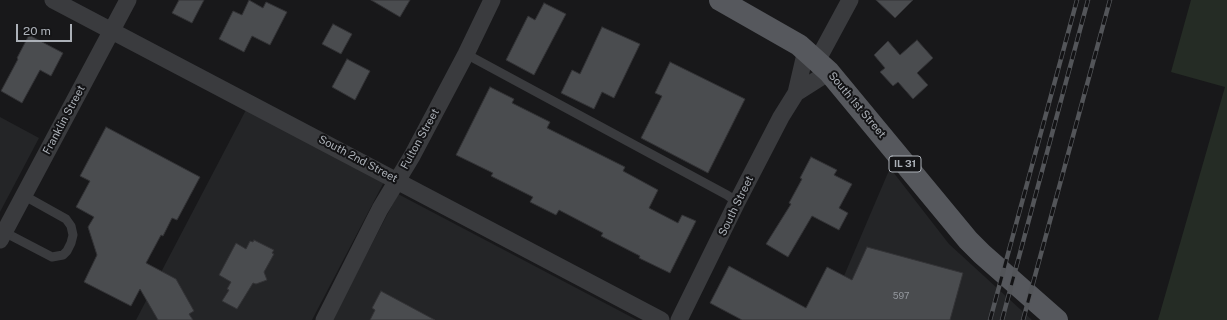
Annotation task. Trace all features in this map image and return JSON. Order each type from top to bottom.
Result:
[{"type":"main road","name":"South 1st Street","points":[[720,0],[818,61],[968,240],[1057,320]]},
{"type":"street","name":"South 2nd Street","points":[[53,0],[398,180],[661,320]]},
{"type":"street","name":"Franklin Street","points":[[2,236],[128,0]]},
{"type":"street","name":"Fulton Street","points":[[324,320],[380,209],[412,156],[466,54],[492,0]]},
{"type":"street","name":"South Street","points":[[680,320],[737,202],[781,117],[818,61],[850,0]]},
{"type":"street","name":"South Street","points":[[796,93],[818,61]]},
{"type":"lane","points":[[466,54],[727,195],[737,202]]},
{"type":"lane","points":[[2,236],[52,257],[63,255],[71,243],[73,234],[71,226],[66,219],[24,195]]},
{"type":"shaded area","points":[[1191,0],[1227,0],[1227,320],[1158,320],[1225,87],[1171,72]]},
{"type":"shaded area","points":[[247,108],[385,180],[312,320],[136,320]]},
{"type":"shaded area","points":[[0,117],[39,138],[0,212]]},
{"type":"shaded area","points":[[890,168],[949,244],[1032,320],[829,320],[835,297]]},
{"type":"shaded area","points":[[398,194],[637,320],[332,320]]},
{"type":"building","points":[[179,0],[204,0],[192,23],[172,13]]},
{"type":"building","points":[[249,0],[263,8],[266,2],[287,12],[270,45],[252,36],[244,52],[219,39],[233,11],[242,15]]},
{"type":"building","points":[[371,0],[410,0],[400,17]]},
{"type":"building","points":[[876,0],[913,0],[895,18]]},
{"type":"building","points":[[544,3],[566,14],[534,75],[506,60],[528,16],[535,20]]},
{"type":"building","points":[[333,24],[352,34],[341,54],[322,44]]},
{"type":"building","points":[[602,27],[640,44],[614,98],[602,92],[594,109],[561,93],[572,70],[580,74]]},
{"type":"building","points":[[29,35],[63,53],[51,76],[40,70],[22,103],[1,91]]},
{"type":"building","points":[[917,40],[933,58],[917,73],[928,85],[913,99],[898,82],[893,86],[880,72],[885,68],[874,55],[888,41],[900,55]]},
{"type":"building","points":[[347,59],[370,71],[355,100],[332,87]]},
{"type":"building","points":[[670,62],[745,99],[708,173],[641,138],[662,96],[655,93]]},
{"type":"building","points":[[490,87],[514,99],[512,103],[550,122],[547,128],[625,167],[623,171],[658,190],[649,208],[678,223],[682,215],[696,221],[670,273],[639,258],[640,256],[601,236],[603,233],[559,210],[556,215],[530,202],[533,197],[491,176],[493,173],[456,155]]},
{"type":"building","points":[[106,127],[200,177],[177,220],[172,218],[163,236],[161,235],[146,263],[176,279],[194,311],[189,314],[193,320],[158,320],[140,289],[131,306],[84,282],[97,255],[88,227],[94,217],[76,207],[90,181],[80,176]]},
{"type":"building","points":[[811,157],[837,170],[834,175],[852,184],[839,208],[848,213],[839,230],[812,216],[788,257],[766,244],[791,204],[789,203],[802,179],[800,178]]},
{"type":"building","points":[[254,240],[274,250],[272,253],[274,254],[264,272],[267,280],[256,284],[253,283],[237,309],[222,301],[229,290],[227,289],[231,282],[219,275],[236,243],[246,249],[250,241],[253,242]]},
{"type":"building","points":[[867,247],[963,273],[950,320],[742,320],[710,303],[729,266],[806,308],[827,267],[852,280]]},
{"type":"building","points":[[381,291],[435,320],[370,320],[375,310],[372,308]]},
{"type":"railway","points":[[990,320],[1077,0]]},
{"type":"railway","points":[[1002,320],[1088,0]]},
{"type":"railway","points":[[1023,320],[1110,0]]}]
